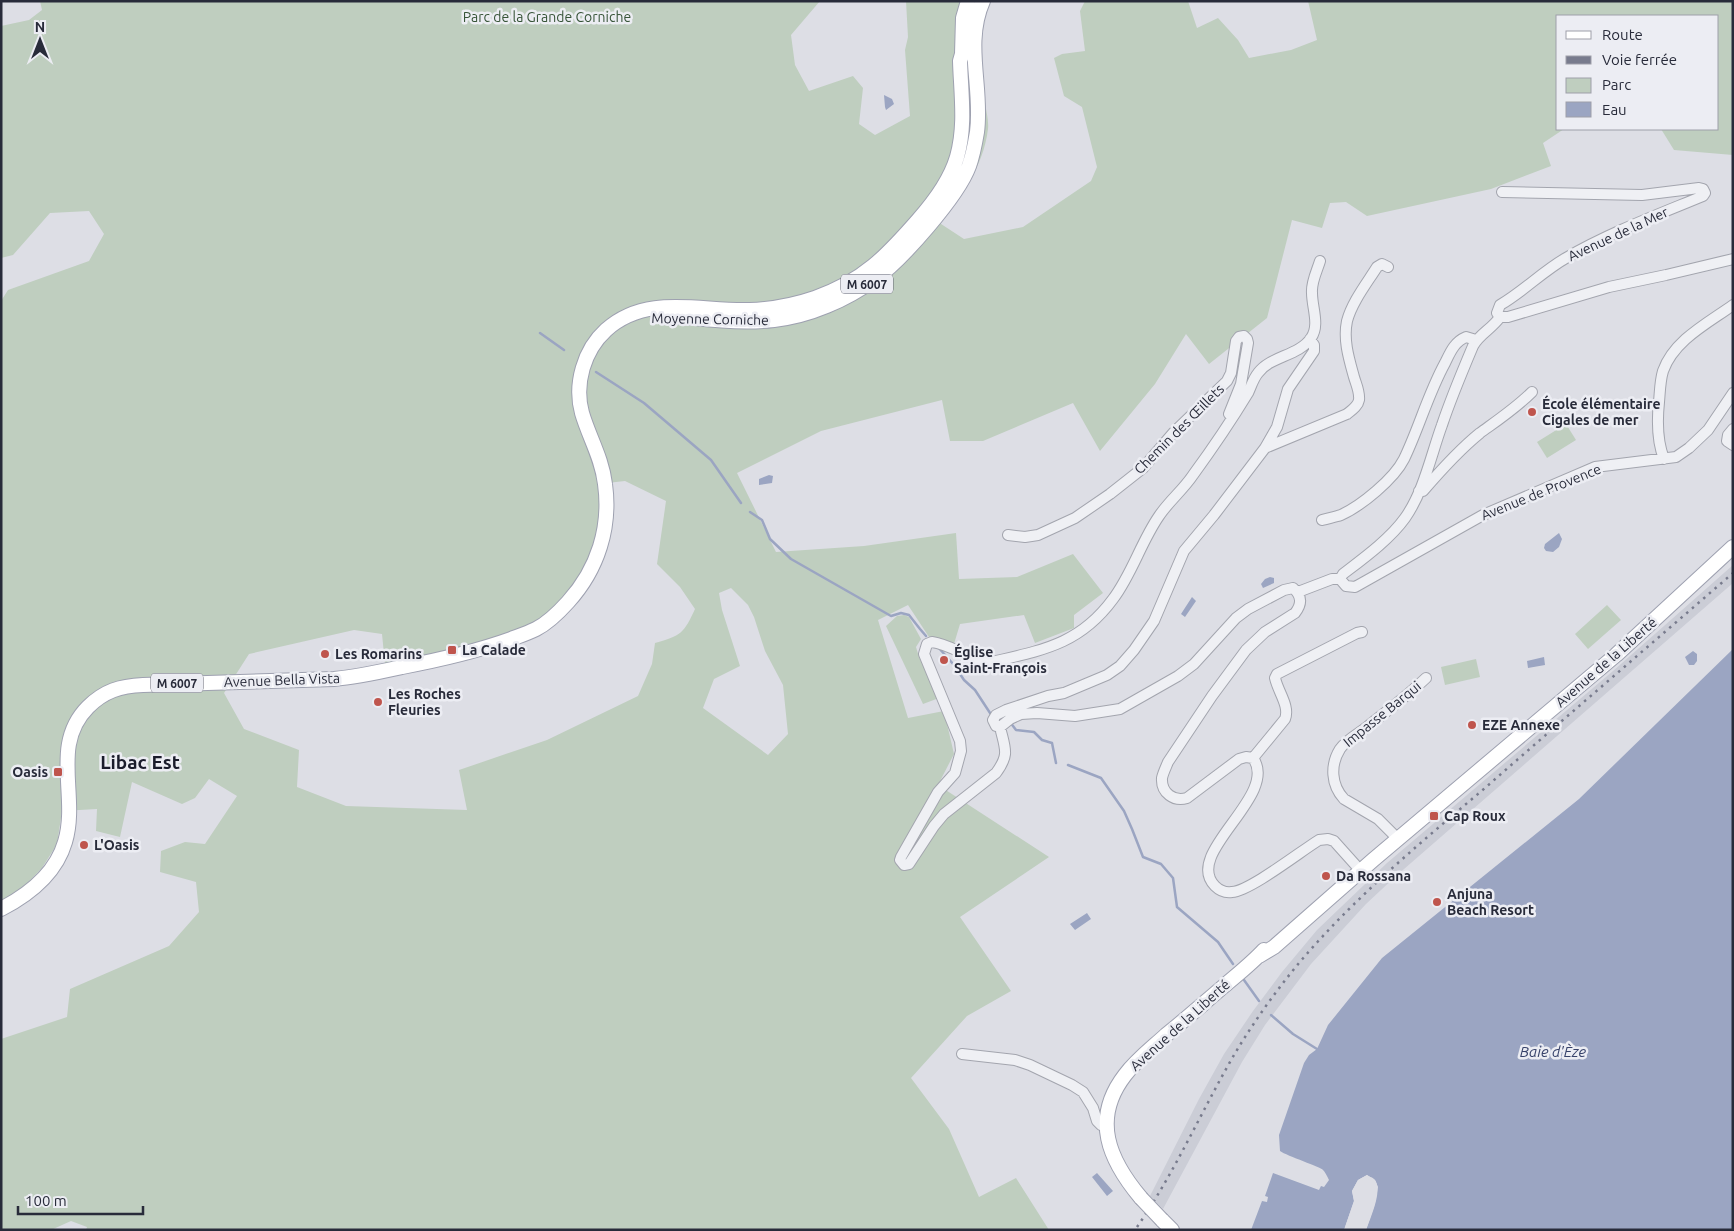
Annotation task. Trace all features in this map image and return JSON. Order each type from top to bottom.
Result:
[{"type":"main road","name":"Moyenne Corniche","points":[[504,641],[536,629],[558,612],[582,586],[598,554],[606,521],[606,491],[600,462],[580,407],[579,397],[586,358],[596,340],[616,322],[633,312],[662,307],[746,310],[787,307],[836,290],[871,268],[895,246],[934,202],[956,161],[960,146],[963,118],[960,62],[963,18],[968,1]]},
{"type":"main road","name":"Moyenne Corniche","points":[[581,382],[596,350],[607,338],[619,329],[642,318],[668,316],[749,322],[790,318],[842,299],[876,279],[925,229],[959,184],[968,167],[977,131],[974,41],[976,21],[983,1]]},
{"type":"main road","points":[[934,202],[944,193],[959,168],[972,114],[977,102],[972,95],[962,54]]},
{"type":"main road","name":"Avenue de la Liberté","points":[[1167,1225],[1127,1181],[1117,1165],[1109,1144],[1106,1126],[1114,1094],[1130,1069],[1140,1058],[1259,956],[1274,947],[1347,884],[1360,870],[1616,655],[1733,547]]},
{"type":"main road","name":"Avenue Bella Vista","points":[[1,909],[18,900],[44,878],[61,852],[68,829],[67,755],[70,735],[77,720],[84,711],[108,691],[127,686],[143,685],[352,677],[461,655],[504,641]]},
{"type":"street","name":"Avenue de la Mer","points":[[1500,317],[1497,313],[1500,304],[1515,296],[1565,258],[1609,236],[1703,196],[1705,193],[1703,189],[1699,188],[1642,195],[1502,192]]},
{"type":"street","points":[[1322,520],[1340,515],[1356,506],[1396,471],[1403,460],[1429,393],[1455,344],[1466,337],[1477,338],[1495,324],[1500,317],[1508,317],[1608,287],[1666,276],[1733,259]]},
{"type":"street","points":[[1310,339],[1314,345],[1314,351],[1288,389],[1277,427],[1265,448],[1184,551],[1154,621],[1134,650],[1120,666],[1108,675],[1064,693],[1048,696],[996,715],[993,720],[996,726],[1000,728],[1006,748],[1006,757],[1002,765],[996,773],[944,814],[909,864],[904,865],[900,860],[901,857],[938,792],[955,773],[961,751],[960,741],[924,654],[927,644],[932,642],[941,643],[984,662],[992,662],[1048,649],[1069,639],[1091,624],[1114,599],[1158,516],[1192,477],[1231,420],[1258,373],[1265,366],[1290,354],[1310,339],[1314,331],[1315,317],[1312,293],[1313,284],[1320,260]]},
{"type":"street","points":[[1265,448],[1347,414],[1359,402],[1358,390],[1348,355],[1347,322],[1350,311],[1377,267],[1382,264],[1388,268]]},
{"type":"street","points":[[1663,456],[1658,413],[1660,381],[1664,370],[1670,357],[1683,341],[1733,304]]},
{"type":"street","name":"Chemin des Œillets","points":[[1008,535],[1025,537],[1038,535],[1075,518],[1143,468],[1174,432],[1227,381],[1231,373],[1236,341],[1239,337],[1244,336],[1247,338],[1248,343],[1240,384],[1230,411],[1229,416],[1231,420]]},
{"type":"street","name":"Avenue de Provence","points":[[1340,579],[1343,574],[1375,548],[1404,520],[1419,491],[1448,406],[1477,338]]},
{"type":"street","points":[[1419,491],[1424,491],[1448,463],[1532,392]]},
{"type":"street","name":"Avenue de Provence","points":[[1000,728],[1010,719],[1021,714],[1037,713],[1075,716],[1120,709],[1170,681],[1194,664],[1236,618],[1248,609],[1284,590],[1293,588],[1298,592],[1332,579],[1340,579],[1346,586],[1355,587],[1482,515],[1595,467],[1663,456],[1676,457],[1689,448],[1708,430],[1733,393]]},
{"type":"street","points":[[1733,429],[1727,441],[1733,445]]},
{"type":"street","points":[[1298,592],[1301,600],[1300,608],[1254,641],[1212,696],[1168,762],[1162,778],[1167,792],[1174,799],[1180,800],[1187,798],[1239,759],[1253,758],[1257,763],[1258,772],[1255,786],[1244,807],[1210,857],[1208,876],[1220,890],[1231,892],[1246,888],[1319,840],[1328,839],[1334,841],[1360,870]]},
{"type":"street","points":[[1253,758],[1288,714],[1274,678],[1277,674],[1356,633],[1362,632]]},
{"type":"street","name":"Impasse Barqui","points":[[1398,839],[1378,819],[1340,795],[1333,778],[1333,766],[1341,747],[1426,678]]},
{"type":"street","points":[[962,1054],[1015,1060],[1072,1085],[1083,1092],[1093,1108],[1096,1121],[1106,1126]]},
{"type":"shaded area","points":[[1733,565],[1733,583],[1396,876],[1366,904],[1311,964],[1265,1025],[1242,1062],[1163,1209],[1150,1196],[1199,1099],[1224,1054],[1253,1011],[1317,930],[1387,863],[1613,671]]},
{"type":"green space","name":"Parc de la Grande Corniche","points":[[40,1],[820,1],[791,35],[795,65],[809,91],[853,76],[863,88],[859,124],[875,135],[910,116],[905,50],[908,37],[906,1],[991,1],[985,13],[979,38],[979,63],[988,123],[985,143],[970,180],[938,222],[964,239],[1023,227],[1091,181],[1097,167],[1082,107],[1064,96],[1054,58],[1062,54],[1085,51],[1080,11],[1085,1],[1188,1],[1197,28],[1218,18],[1238,40],[1249,58],[1291,50],[1317,40],[1308,1],[1733,1],[1733,155],[1674,150],[1662,130],[1719,130],[1719,15],[1556,15],[1556,130],[1562,130],[1543,143],[1551,166],[1491,189],[1367,216],[1346,202],[1330,203],[1322,228],[1292,220],[1267,318],[1209,364],[1186,334],[1155,384],[1100,451],[1073,403],[983,441],[950,441],[942,400],[821,431],[737,473],[776,552],[864,546],[956,533],[959,579],[1017,577],[1073,554],[1103,593],[1074,615],[1074,628],[1035,643],[1024,615],[960,624],[954,644],[929,637],[908,605],[878,620],[908,718],[944,711],[954,754],[938,785],[1049,857],[960,917],[1011,991],[967,1016],[911,1078],[949,1129],[979,1197],[1016,1178],[1049,1230],[86,1230],[87,1227],[71,1221],[51,1230],[1,1230],[1,1039],[67,1017],[70,989],[169,946],[199,912],[196,882],[160,872],[161,851],[185,842],[205,844],[237,796],[209,779],[195,798],[182,804],[132,782],[120,837],[96,831],[97,809],[62,811],[57,844],[42,868],[18,893],[1,901],[1,301],[8,290],[89,261],[104,234],[89,211],[50,213],[13,255],[1,258],[1,26],[29,20],[42,10]],"holes":[[[625,481],[666,501],[657,564],[680,587],[695,609],[684,628],[671,638],[655,643],[652,664],[638,696],[547,740],[459,770],[467,810],[346,806],[297,787],[299,750],[244,729],[224,693],[249,654],[354,630],[382,634],[385,664],[459,649],[496,639],[531,626],[545,618],[558,607],[580,579],[588,563],[599,530],[601,503],[598,484]],[[731,588],[748,605],[765,651],[783,685],[788,734],[768,755],[703,708],[714,679],[740,666],[722,610],[719,593]]]},
{"type":"green space","points":[[1566,424],[1576,440],[1547,458],[1537,442]]},
{"type":"green space","points":[[1607,605],[1621,620],[1588,649],[1575,634]]},
{"type":"green space","points":[[904,615],[909,617],[921,639],[916,647],[919,657],[939,698],[923,704],[886,626],[897,616]]},
{"type":"green space","points":[[1476,659],[1480,677],[1445,685],[1441,667]]},
{"type":"water","points":[[884,95],[892,99],[894,104],[886,110],[885,107]]},
{"type":"water","points":[[769,475],[773,476],[772,483],[759,485],[759,479]]},
{"type":"water","points":[[1559,533],[1562,539],[1559,547],[1553,552],[1546,551],[1544,548],[1545,544]]},
{"type":"water","points":[[1270,577],[1274,578],[1274,583],[1263,588],[1261,584]]},
{"type":"water","points":[[1192,597],[1196,601],[1185,617],[1181,614]]},
{"type":"water","name":"Baie d'Èze","points":[[1733,649],[1733,1230],[1366,1230],[1378,1189],[1374,1179],[1367,1175],[1358,1180],[1352,1191],[1354,1201],[1344,1230],[1251,1230],[1262,1201],[1267,1202],[1268,1197],[1265,1196],[1273,1173],[1319,1190],[1329,1180],[1321,1169],[1280,1151],[1279,1135],[1304,1063],[1309,1055],[1317,1049],[1328,1025],[1382,958],[1579,799]]},
{"type":"water","points":[[1693,651],[1697,654],[1697,661],[1694,665],[1689,665],[1685,657]]},
{"type":"water","points":[[1544,657],[1545,665],[1528,668],[1527,661]]},
{"type":"water","points":[[1087,913],[1091,919],[1075,930],[1070,924]]},
{"type":"water","points":[[1097,1173],[1113,1191],[1107,1196],[1092,1177]]},
{"type":"pier","points":[[1367,1175],[1375,1180],[1378,1187],[1366,1230],[1363,1230],[1373,1202],[1375,1187],[1373,1181],[1366,1178],[1360,1182],[1355,1192],[1356,1202],[1347,1230],[1344,1230],[1354,1201],[1352,1191],[1358,1180]]},
{"type":"waterway","points":[[540,333],[564,350]]},
{"type":"waterway","points":[[596,372],[644,403],[711,460],[741,503]]},
{"type":"waterway","points":[[750,512],[762,520],[770,539],[791,559],[891,616],[901,613],[909,615],[926,636]]},
{"type":"waterway","points":[[938,647],[964,680],[975,690],[992,716]]},
{"type":"waterway","points":[[1010,722],[1016,730],[1034,732],[1042,740],[1052,743],[1056,763]]},
{"type":"waterway","points":[[1068,765],[1101,778],[1124,811],[1143,857],[1161,864],[1173,878],[1177,907],[1218,942],[1233,964]]},
{"type":"waterway","points":[[1244,980],[1259,1001]]},
{"type":"waterway","points":[[1271,1015],[1293,1034],[1317,1049]]},
{"type":"railway","points":[[1137,1227],[1164,1185],[1222,1076],[1249,1031],[1281,985],[1320,939],[1412,850],[1733,573]]},
{"type":"place","name":"École élémentaire Cigales de mer","points":[[1532,412]]},
{"type":"place","name":"La Calade","points":[[452,650]]},
{"type":"place","name":"Les Romarins","points":[[325,654]]},
{"type":"place","name":"Église Saint-François","points":[[944,660]]},
{"type":"place","name":"Les Roches Fleuries","points":[[378,702]]},
{"type":"place","name":"EZE Annexe","points":[[1472,725]]},
{"type":"place","name":"Oasis","points":[[58,772]]},
{"type":"place","name":"Cap Roux","points":[[1434,816]]},
{"type":"place","name":"L'Oasis","points":[[84,845]]},
{"type":"place","name":"Da Rossana","points":[[1326,876]]},
{"type":"place","name":"Anjuna Beach Resort","points":[[1437,902]]},
{"type":"district","name":"Libac Est","points":[[140,762]]}]
